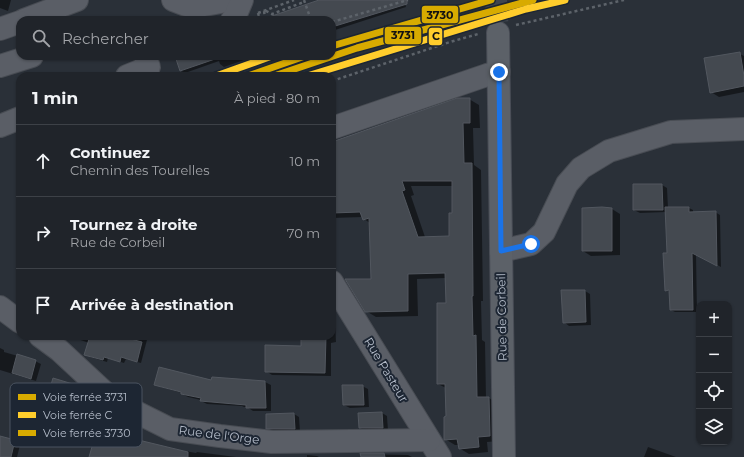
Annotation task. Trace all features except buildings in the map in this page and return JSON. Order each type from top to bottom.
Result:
[{"type":"main road","name":"Rue de Corbeil","points":[[498,33],[504,457]]},
{"type":"street","points":[[35,16],[77,0]]},
{"type":"street","points":[[173,0],[186,5],[199,6],[232,0]]},
{"type":"street","points":[[240,16],[253,9]]},
{"type":"street","points":[[0,29],[16,23]]},
{"type":"street","points":[[0,66],[19,60]]},
{"type":"street","points":[[137,72],[149,67],[146,60]]},
{"type":"street","points":[[336,127],[499,72]]},
{"type":"street","points":[[0,126],[16,120]]},
{"type":"street","points":[[501,251],[531,244],[540,236],[544,232],[567,184],[581,168],[609,151],[671,132],[744,129]]},
{"type":"street","name":"Rue Pasteur","points":[[336,289],[434,449]]},
{"type":"street","points":[[0,307],[16,319]]},
{"type":"street","name":"Rue de l'Orge","points":[[45,340],[59,350],[95,383]]},
{"type":"street","name":"Rue de l'Orge","points":[[142,414],[170,429],[220,436],[272,442],[434,449]]},
{"type":"path","points":[[264,10],[294,0]]},
{"type":"path","points":[[336,21],[408,0]]},
{"type":"path","points":[[253,9],[264,10],[272,14],[304,1],[310,16]]},
{"type":"path","points":[[264,10],[265,16]]},
{"type":"tunnel","points":[[496,0],[498,33]]},
{"type":"rail line","name":"3730","points":[[336,45],[491,0]]},
{"type":"rail line","name":"3731","points":[[336,55],[533,0]]},
{"type":"rail line","name":"C","points":[[320,72],[526,9],[565,0]]},
{"type":"rail line","name":"C","points":[[227,72],[261,60]]},
{"type":"rail line","name":"3730","points":[[259,72],[294,60]]},
{"type":"rail line","name":"3731","points":[[286,72],[321,60]]},
{"type":"route","points":[[499,72],[501,251],[531,244]]}]
